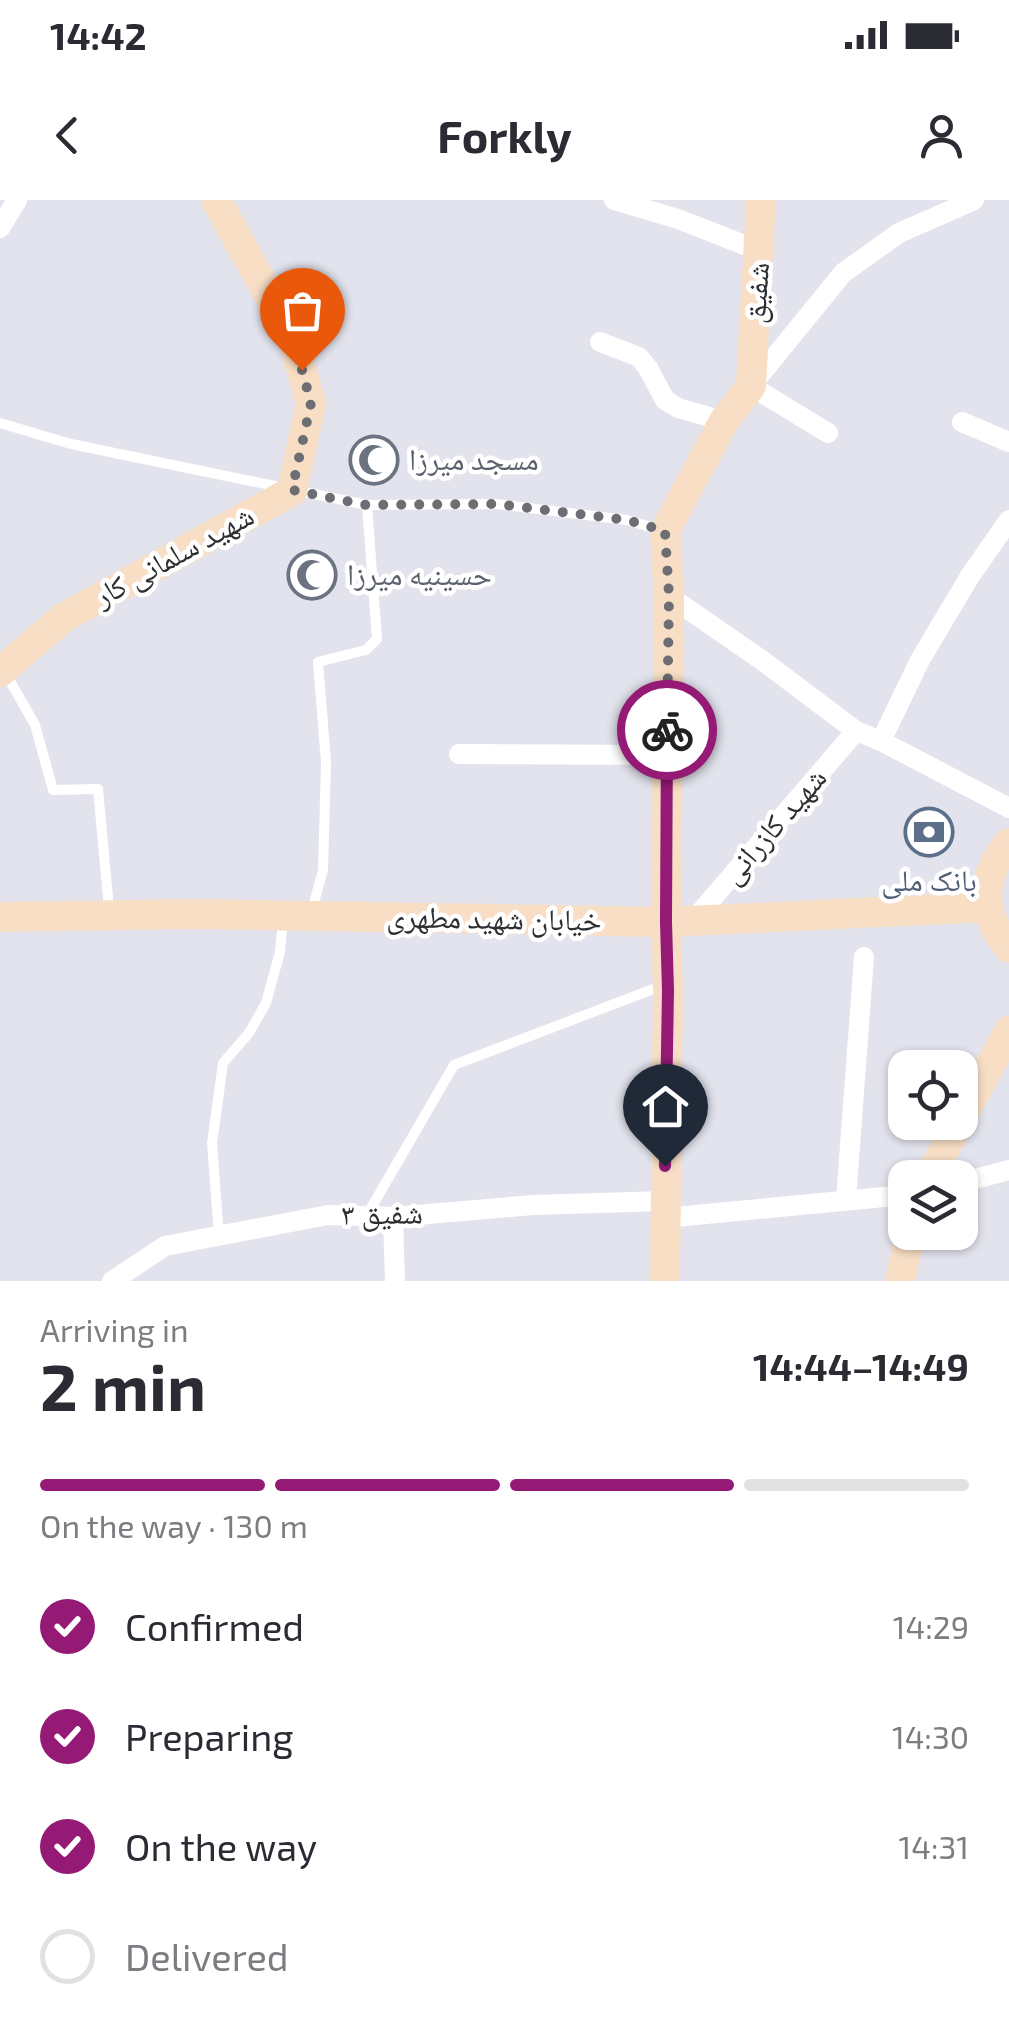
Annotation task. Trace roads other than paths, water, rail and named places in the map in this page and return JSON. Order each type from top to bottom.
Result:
[{"type":"main road","points":[[216,200],[292,337],[311,403],[292,490]]},
{"type":"main road","name":"شفیق","points":[[752,386],[761,200]]},
{"type":"main road","points":[[665,1281],[668,984],[679,922],[667,755],[669,596],[665,531],[724,421],[752,386]]},
{"type":"main road","name":"شهید سلمانی کار","points":[[2,671],[63,618],[292,490]]},
{"type":"main road","points":[[1009,844],[997,857],[988,881],[988,907],[996,931],[1009,948]]},
{"type":"main road","name":"خیابان شهید مطهری","points":[[0,917],[297,916],[679,922],[988,907]]},
{"type":"main road","points":[[978,1089],[1009,1031]]},
{"type":"main road","points":[[900,1281],[907,1250]]},
{"type":"street","points":[[0,228],[17,200]]},
{"type":"street","points":[[614,200],[678,219],[760,251]]},
{"type":"street","points":[[828,433],[752,386],[843,273],[899,233],[974,200]]},
{"type":"street","points":[[600,342],[639,357],[666,400],[678,408],[724,421]]},
{"type":"street","points":[[962,422],[1009,442]]},
{"type":"street","points":[[880,741],[920,660],[1009,520]]},
{"type":"street","points":[[669,596],[856,731],[1009,808]]},
{"type":"street","name":"شهید کازرانی","points":[[679,922],[856,731]]},
{"type":"street","points":[[459,754],[667,755]]},
{"type":"street","points":[[846,1200],[864,957]]},
{"type":"street","points":[[978,1178],[1009,1170]]},
{"type":"street","name":"شفیق ۳","points":[[112,1281],[166,1246],[328,1215],[393,1217],[533,1206],[664,1209],[888,1196]]},
{"type":"street","points":[[393,1217],[395,1281]]},
{"type":"lane","points":[[0,423],[71,444],[366,505],[496,504],[627,520],[665,531]]},
{"type":"lane","points":[[218,1236],[212,1143],[223,1064],[249,1033],[266,1004],[280,952],[323,870],[326,762],[318,662],[366,650],[377,640],[366,505]]},
{"type":"lane","points":[[2,671],[34,725],[52,790],[98,789],[110,915]]},
{"type":"lane","points":[[366,1216],[454,1065],[668,984]]},
{"type":"place","name":"مسجد میرزا","points":[[374,460]]},
{"type":"place","name":"حسینیه میرزا","points":[[312,575]]},
{"type":"place","name":"بانک ملی","points":[[929,832]]}]
